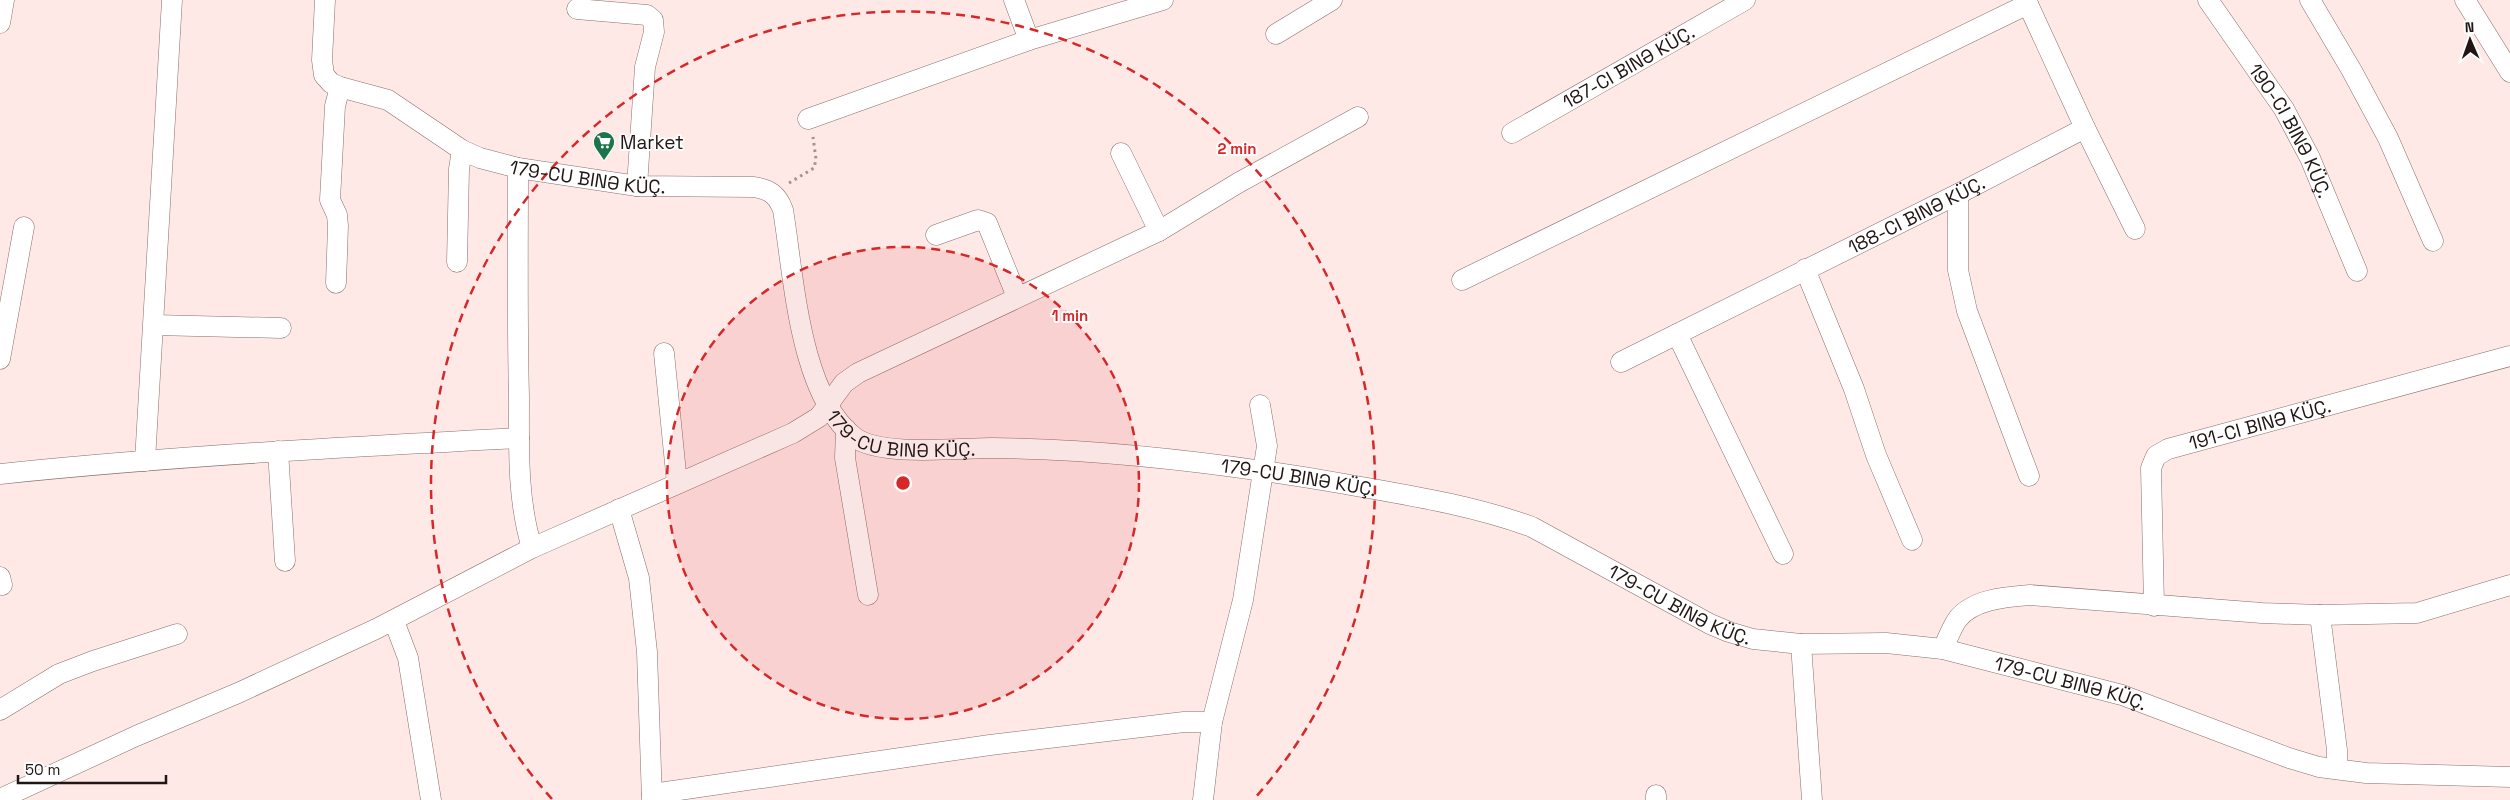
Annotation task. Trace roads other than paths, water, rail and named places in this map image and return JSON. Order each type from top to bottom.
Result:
[{"type":"street","points":[[0,23],[4,0]]},
{"type":"street","points":[[145,461],[172,0]]},
{"type":"street","points":[[325,0],[322,60],[324,74],[331,82],[340,87],[335,106],[330,200],[337,214],[338,226],[336,283]]},
{"type":"street","points":[[1014,0],[1029,40]]},
{"type":"street","points":[[808,119],[1029,40],[1163,0]]},
{"type":"street","points":[[1276,34],[1332,0]]},
{"type":"street","points":[[1512,134],[1745,0]]},
{"type":"street","points":[[2208,0],[2284,109],[2310,158],[2358,271]]},
{"type":"street","points":[[2310,0],[2352,71],[2388,138],[2433,241]]},
{"type":"street","points":[[2465,0],[2510,72]]},
{"type":"street","points":[[1462,280],[2027,2],[2134,230]]},
{"type":"street","points":[[577,9],[647,15],[652,20],[654,32],[645,67],[637,186]]},
{"type":"street","name":"179-CU BINƏ KÜÇ.","points":[[340,87],[388,100],[462,150],[518,168],[637,186],[753,186],[767,189],[778,198],[783,210],[809,363],[826,405],[846,429],[866,444],[892,449],[995,448],[1215,463],[1395,492],[1511,519],[1532,527],[1729,632],[1753,639],[1801,644],[1886,643],[1943,649],[2122,696],[2289,758],[2337,769],[2366,773],[2443,777],[2510,777]]},
{"type":"street","points":[[0,799],[394,621],[532,548],[677,482],[793,433],[819,417],[844,383],[858,374],[1158,231],[1238,183],[1358,117]]},
{"type":"street","name":"188-CI BINƏ KÜÇ.","points":[[1621,362],[1958,194],[2085,128]]},
{"type":"street","points":[[457,262],[459,169],[462,150]]},
{"type":"street","points":[[1121,153],[1158,231]]},
{"type":"street","points":[[518,168],[520,494],[524,524],[532,548]]},
{"type":"street","points":[[1958,194],[1956,250],[1965,304],[2029,476]]},
{"type":"street","points":[[936,235],[978,220],[988,223],[1017,297]]},
{"type":"street","points":[[0,359],[24,227]]},
{"type":"street","points":[[1805,269],[1841,354],[1876,455],[1912,540]]},
{"type":"street","points":[[154,325],[281,328]]},
{"type":"street","points":[[1677,334],[1783,554]]},
{"type":"street","points":[[664,353],[677,482]]},
{"type":"street","name":"191-CI BINƏ KÜÇ.","points":[[2154,606],[2151,468],[2156,456],[2168,449],[2510,356]]},
{"type":"street","points":[[1203,800],[1212,722],[1243,600],[1267,446],[1260,405]]},
{"type":"street","points":[[846,429],[845,458],[868,595]]},
{"type":"street","points":[[0,474],[278,451],[519,438]]},
{"type":"street","points":[[278,451],[285,562]]},
{"type":"street","points":[[619,509],[639,578],[647,652],[652,797],[990,745],[1184,722],[1212,722]]},
{"type":"street","points":[[1943,649],[1957,620],[1965,612],[1981,604],[2007,597],[2030,595],[2262,614],[2417,613],[2510,585]]},
{"type":"street","points":[[2320,615],[2337,769]]},
{"type":"street","points":[[394,621],[408,658],[431,800]]},
{"type":"street","points":[[0,710],[59,674],[177,634]]},
{"type":"street","points":[[1801,644],[1812,800]]},
{"type":"place","name":"Market","points":[[604,161]]}]
